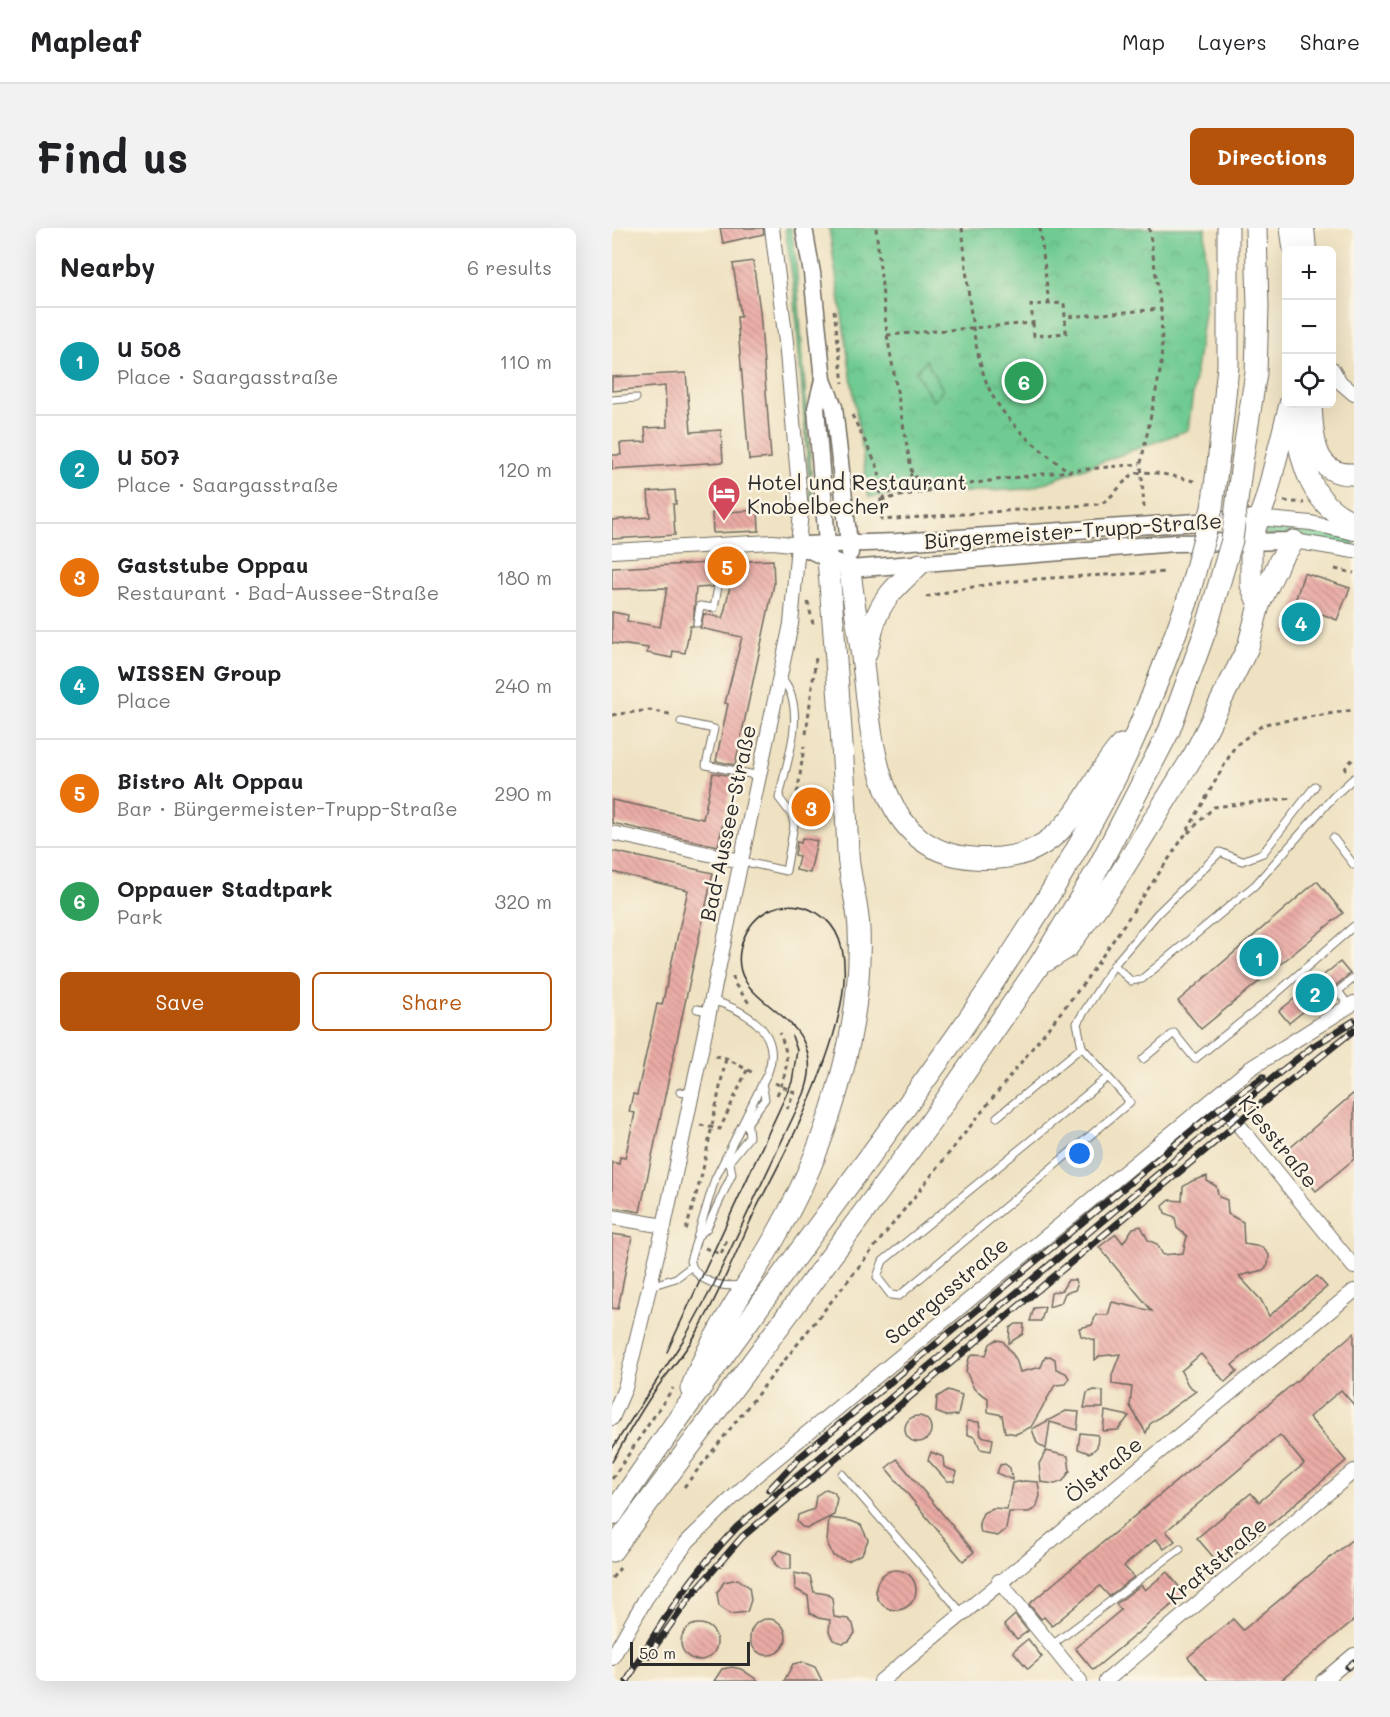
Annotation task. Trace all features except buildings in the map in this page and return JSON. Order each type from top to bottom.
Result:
[{"type":"highway","points":[[612,1515],[682,1413],[906,1108],[1031,926],[1106,795],[1138,727],[1187,602],[1212,508],[1229,344],[1228,228]]},
{"type":"highway","points":[[617,1558],[930,1123],[1040,964],[1096,872],[1164,741],[1206,629],[1232,540],[1256,373],[1258,307],[1256,228]]},
{"type":"highway","points":[[1291,228],[1293,246]]},
{"type":"highway","points":[[1259,605],[1251,585],[1251,540],[1290,408]]},
{"type":"highway","points":[[1292,408],[1302,465],[1312,486],[1328,508],[1354,522]]},
{"type":"highway","points":[[1311,408],[1316,450],[1326,467],[1341,475],[1354,474]]},
{"type":"highway","points":[[1040,964],[1067,948],[1115,882],[1195,753],[1248,647],[1259,605],[1280,560],[1294,541]]},
{"type":"highway","points":[[682,1413],[703,1357],[775,1239],[815,1155],[844,1068],[855,1005],[859,922],[849,867],[848,802],[828,552]]},
{"type":"highway","points":[[862,660],[871,645],[873,625],[884,601],[920,564]]},
{"type":"highway","points":[[850,569],[874,758],[885,789],[899,815],[919,837],[934,847],[960,857],[987,859],[1017,856],[1043,844],[1083,804],[1108,758],[1138,727]]},
{"type":"street","name":"Bad-Aussee-Straße","points":[[612,1418],[625,1388],[664,1226],[685,1121],[686,1093],[741,861],[791,624],[801,511],[787,354],[772,228]]},
{"type":"street","points":[[804,228],[812,273],[823,380],[834,407],[850,569]]},
{"type":"street","points":[[1307,228],[1309,246]]},
{"type":"street","points":[[1336,376],[1354,394]]},
{"type":"street","points":[[823,380],[816,408],[828,552]]},
{"type":"street","name":"Bürgermeister-Trupp-Straße","points":[[828,552],[849,544],[1262,508],[1354,533]]},
{"type":"street","name":"Bürgermeister-Trupp-Straße","points":[[612,551],[773,542],[828,552],[850,569],[1174,543],[1251,540],[1294,541],[1354,551]]},
{"type":"street","points":[[612,833],[741,861]]},
{"type":"street","name":"Saargasstraße","points":[[612,1658],[646,1598],[688,1541],[755,1476],[1070,1214],[1251,1068],[1351,1005]]},
{"type":"street","name":"Kiesstraße","points":[[1216,1097],[1354,1267]]},
{"type":"street","points":[[612,1217],[664,1226]]},
{"type":"street","name":"Ölstraße","points":[[881,1681],[999,1581],[1354,1291]]},
{"type":"street","name":"Kraftstraße","points":[[1106,1681],[1354,1471]]},
{"type":"street","points":[[999,1581],[1080,1681]]},
{"type":"street","points":[[1323,1681],[1354,1655]]},
{"type":"lane","points":[[612,400],[636,398]]},
{"type":"lane","points":[[716,545],[717,563]]},
{"type":"lane","points":[[697,623],[700,606],[714,608],[718,587]]},
{"type":"lane","points":[[741,861],[786,871],[794,825],[792,815],[779,798],[795,709],[790,689],[780,677]]},
{"type":"lane","points":[[681,722],[714,729],[706,765],[760,776]]},
{"type":"lane","points":[[1113,965],[1131,981],[1142,979],[1255,885],[1334,796],[1354,778]]},
{"type":"lane","points":[[1108,1077],[884,1261],[877,1277],[891,1295],[899,1296],[1130,1102],[1082,1047],[1077,1023],[1113,965],[1157,914],[1220,852],[1242,861],[1263,853],[1315,786]]},
{"type":"lane","points":[[1333,838],[1354,865]]},
{"type":"lane","points":[[1143,1059],[1174,1034],[1195,1059],[1270,999],[1354,926]]},
{"type":"lane","points":[[1351,1005],[1338,991],[1354,978]]},
{"type":"lane","points":[[705,1007],[733,1006],[766,1033],[772,1053],[763,1081],[719,1170],[690,1261],[701,1276],[714,1284],[733,1287],[746,1284]]},
{"type":"lane","points":[[997,1117],[1082,1047]]},
{"type":"lane","points":[[737,1133],[747,1124],[765,1099],[763,1081]]},
{"type":"lane","points":[[719,1170],[730,1161],[748,1137],[746,1113]]},
{"type":"lane","points":[[697,1236],[707,1228],[732,1174],[728,1152]]},
{"type":"lane","points":[[650,1286],[676,1278],[692,1266]]},
{"type":"lane","points":[[842,1474],[962,1613]]},
{"type":"lane","points":[[1052,1645],[1180,1549]]},
{"type":"path","points":[[876,228],[887,335],[912,474],[929,490]]},
{"type":"path","points":[[962,228],[974,328],[984,374],[994,399],[1032,444],[1067,471]]},
{"type":"path","points":[[1040,228],[1049,304]]},
{"type":"path","points":[[1144,508],[1141,464],[1161,367],[1161,309],[1149,228]]},
{"type":"path","points":[[832,302],[844,391]]},
{"type":"path","points":[[1064,303],[1066,333],[1034,336],[1031,305],[1049,304],[1064,303]]},
{"type":"path","points":[[1065,317],[1161,309]]},
{"type":"path","points":[[887,335],[1033,323]]},
{"type":"path","points":[[850,412],[879,470],[882,520],[1100,504],[1107,501],[1132,476],[1140,473],[1165,474],[1198,483]]},
{"type":"path","points":[[880,500],[929,490],[1067,471],[1141,464]]},
{"type":"path","points":[[880,500],[912,474]]},
{"type":"path","points":[[1262,508],[1328,508]]},
{"type":"path","points":[[1335,569],[1354,573]]},
{"type":"path","points":[[926,597],[968,586],[1017,580],[1165,572]]},
{"type":"path","points":[[806,735],[816,652]]},
{"type":"path","points":[[612,715],[650,710],[673,715],[681,722]]},
{"type":"path","points":[[678,1495],[1084,983],[1185,835],[1235,746],[1244,736],[1264,724],[1354,710]]},
{"type":"path","points":[[798,790],[804,746]]},
{"type":"path","points":[[1340,775],[1354,757]]},
{"type":"path","points":[[1185,835],[1214,807],[1307,796]]},
{"type":"path","points":[[710,1055],[726,1058],[763,1081],[795,1092],[787,1109]]},
{"type":"path","points":[[702,1174],[726,1058]]},
{"type":"path","points":[[685,1121],[720,1129],[747,1070]]},
{"type":"path","points":[[612,1479],[678,1381]]},
{"type":"path","points":[[612,1578],[617,1558]]},
{"type":"green space","points":[[785,228],[791,228],[796,261],[813,504],[811,503],[794,288]]},
{"type":"green space","points":[[829,228],[1205,228],[1206,297],[1188,430],[1028,489],[869,497]]},
{"type":"green space","points":[[926,360],[943,390],[933,401],[916,372]]},
{"type":"green space","points":[[1265,524],[1299,527],[1354,538],[1354,547],[1264,535]]},
{"type":"tram line","points":[[612,1449],[684,1339],[714,1284],[804,1094],[809,1070],[809,1058],[805,1045],[797,1031],[786,1019],[750,987],[742,974],[739,959],[747,931],[753,922],[765,912],[789,905],[809,909],[835,930],[844,963],[841,1005],[828,1051],[790,1142],[705,1319],[646,1404],[612,1462]]},
{"type":"tram line","points":[[667,1352],[792,1082],[797,1050],[792,1036]]},
{"type":"railway","points":[[627,1681],[677,1601],[705,1563],[737,1527],[1269,1081],[1312,1047],[1354,1021]]},
{"type":"railway","points":[[649,1655],[691,1596],[742,1537],[1251,1112],[1354,1030]]},
{"type":"railway","points":[[769,1490],[799,1458],[1223,1105],[1263,1077]]},
{"type":"railway","points":[[1348,1667],[1354,1662]]},
{"type":"place","name":"Oppauer Stadtpark","points":[[1024,381]]},
{"type":"place","name":"Hotel und Restaurant Knobelbecher","points":[[724,522]]},
{"type":"place","name":"Bistro Alt Oppau","points":[[727,566]]},
{"type":"place","name":"WISSEN Group","points":[[1301,622]]},
{"type":"place","name":"Gaststube Oppau","points":[[811,807]]},
{"type":"place","name":"U 508","points":[[1259,957]]},
{"type":"place","name":"U 507","points":[[1315,993]]}]
